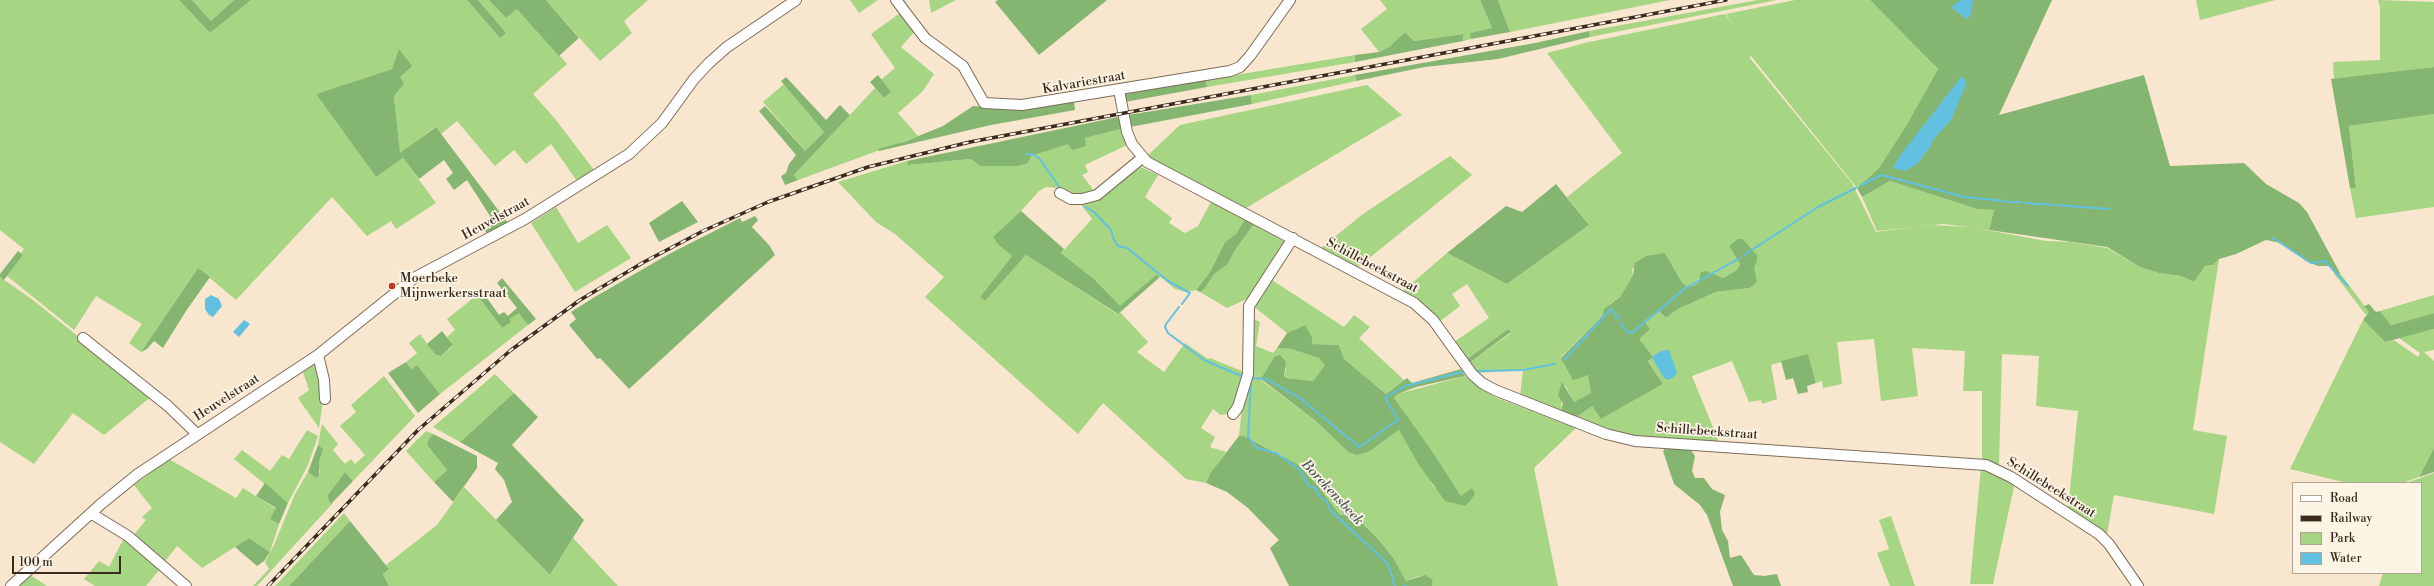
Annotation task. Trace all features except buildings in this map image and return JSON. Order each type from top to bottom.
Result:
[{"type":"street","name":"Kalvariestraat","points":[[896,0],[925,38],[963,66],[984,103],[1036,104],[1230,71],[1240,67],[1290,0]]},
{"type":"street","name":"Heuvelstraat","points":[[12,586],[58,542],[132,478],[196,433],[318,355],[414,278],[525,219],[629,154],[662,123],[694,79],[710,62],[727,47],[790,1]]},
{"type":"street","points":[[1060,193],[1071,198],[1082,199],[1097,195],[1142,158],[1127,132],[1118,90]]},
{"type":"street","name":"Schillebeekstraat","points":[[1142,158],[1414,303],[1433,320],[1472,374],[1482,383],[1495,390],[1606,434],[1635,441],[1986,465],[2011,477],[2099,534],[2109,544],[2138,586]]},
{"type":"street","points":[[1233,414],[1238,407],[1248,374],[1249,306],[1293,238]]},
{"type":"street","name":"Heuvelstraat","points":[[83,338],[168,406],[196,433]]},
{"type":"street","points":[[318,355],[324,380],[325,399]]},
{"type":"street","points":[[92,514],[128,536],[186,586]]},
{"type":"green space","points":[[0,0],[179,0],[210,33],[251,0],[467,0],[500,38],[505,33],[478,0],[489,0],[506,18],[517,8],[567,64],[533,94],[556,120],[594,170],[577,181],[551,144],[526,164],[514,150],[495,166],[457,121],[441,134],[435,127],[400,154],[394,95],[404,84],[392,69],[316,94],[376,177],[403,158],[436,203],[396,229],[391,221],[367,236],[332,197],[236,300],[198,268],[141,352],[129,343],[142,324],[96,296],[74,330],[7,276],[23,255],[21,253],[24,249],[0,230]]},
{"type":"green space","points":[[179,0],[192,0],[211,21],[234,0],[251,0],[210,33]]},
{"type":"green space","points":[[192,0],[234,0],[211,21]]},
{"type":"green space","points":[[467,0],[478,0],[506,33],[500,38]]},
{"type":"green space","points":[[489,0],[546,0],[579,38],[559,56],[517,9],[506,18]]},
{"type":"green space","points":[[546,0],[648,0],[624,21],[632,33],[600,61]]},
{"type":"green space","points":[[850,0],[878,0],[859,13]]},
{"type":"green space","points":[[929,0],[956,0],[931,13]]},
{"type":"green space","points":[[998,0],[1107,0],[1039,55],[995,2]]},
{"type":"green space","points":[[1380,0],[1480,0],[1492,28],[1471,33],[1471,39],[1463,41],[1462,34],[1414,41],[1405,32],[1389,47],[1379,52],[1361,29],[1387,9]]},
{"type":"green space","points":[[1480,0],[1498,0],[1510,32],[1471,39],[1470,33],[1492,28]]},
{"type":"green space","points":[[1498,0],[1670,0],[1510,32]]},
{"type":"green space","points":[[1758,0],[1777,0],[1590,37],[1589,31]]},
{"type":"green space","points":[[1795,0],[1870,0],[1938,69],[1906,126],[1879,168],[1857,188],[1751,56],[1749,57],[1852,183],[1876,232],[1914,227],[1877,231],[1862,197],[1890,181],[1977,209],[1994,210],[1989,230],[1976,228],[2046,241],[2071,242],[2107,248],[2140,267],[2159,273],[2181,276],[2194,282],[2205,266],[2213,265],[2219,259],[2193,430],[2227,436],[2214,514],[2114,495],[2107,534],[2068,509],[2078,411],[2036,406],[2039,356],[2002,354],[1999,465],[1982,459],[1982,391],[1963,391],[1965,351],[1912,348],[1918,396],[1881,401],[1874,339],[1837,342],[1842,384],[1823,388],[1822,381],[1816,383],[1808,354],[1771,365],[1777,399],[1762,404],[1761,400],[1749,402],[1732,361],[1692,376],[1719,442],[1624,435],[1574,419],[1592,406],[1601,419],[1663,384],[1648,360],[1653,357],[1638,339],[1644,321],[1659,311],[1666,318],[1678,309],[1716,292],[1750,288],[1757,282],[1753,268],[1757,261],[1757,255],[1743,239],[1729,246],[1740,264],[1737,270],[1723,278],[1707,271],[1699,278],[1698,283],[1693,286],[1686,286],[1681,281],[1665,253],[1632,269],[1633,275],[1620,297],[1610,304],[1603,315],[1561,357],[1588,374],[1591,393],[1574,402],[1565,385],[1560,413],[1520,397],[1523,370],[1478,373],[1469,363],[1511,333],[1508,329],[1466,360],[1454,342],[1489,318],[1467,284],[1452,294],[1460,306],[1439,322],[1425,305],[1403,291],[1447,253],[1507,284],[1589,225],[1567,197],[1622,153],[1547,53],[1589,42],[1725,14],[1734,26],[1726,14]],"holes":[[[1943,224],[1970,227],[1932,225]]]},
{"type":"green space","points":[[1870,0],[2052,0],[1999,115],[2144,75],[2170,166],[2244,163],[2266,184],[2299,203],[2307,212],[2340,273],[2336,276],[2330,266],[2318,266],[2306,261],[2281,243],[2266,240],[2236,254],[2219,259],[2213,265],[2205,266],[2194,282],[2181,276],[2159,273],[2140,267],[2107,247],[1989,230],[1994,210],[1977,209],[1890,181],[1862,197],[1857,188],[1879,168],[1906,126],[1938,69]]},
{"type":"green space","points":[[2196,0],[2275,0],[2200,20]]},
{"type":"green space","points":[[2378,0],[2434,2],[2434,67],[2334,79],[2333,62],[2380,60],[2380,7]]},
{"type":"green space","points":[[903,11],[916,30],[901,47],[934,74],[923,91],[898,113],[918,136],[798,180],[794,175],[875,88],[884,98],[891,92],[881,80],[895,68],[871,34]]},
{"type":"green space","points":[[1589,31],[1590,37],[1498,59],[1425,67],[1356,81],[1355,75],[1535,43]]},
{"type":"green space","points":[[1405,32],[1414,41],[1463,34],[1463,41],[1355,62],[1355,55],[1379,52],[1389,47]]},
{"type":"green space","points":[[399,49],[412,66],[400,77],[404,84],[394,96],[400,153],[436,127],[508,223],[488,235],[482,227],[489,221],[490,216],[467,180],[454,190],[446,179],[453,173],[444,160],[419,179],[403,158],[376,177],[316,94],[392,69]]},
{"type":"green space","points":[[1355,55],[1355,62],[1207,87],[1206,80]]},
{"type":"green space","points":[[2434,67],[2434,114],[2349,126],[2356,188],[2350,188],[2331,79]]},
{"type":"green space","points":[[878,75],[891,92],[884,98],[870,82]]},
{"type":"green space","points":[[1355,75],[1356,81],[1252,104],[1251,95]]},
{"type":"green space","points":[[786,77],[826,120],[840,105],[850,115],[794,175],[798,180],[785,185],[781,176],[786,173],[789,164],[796,155],[759,111],[765,106],[805,151],[824,132],[781,81]]},
{"type":"green space","points":[[1206,80],[1207,87],[1125,102],[1124,96],[1127,93]]},
{"type":"green space","points":[[784,84],[824,132],[805,151],[763,102]]},
{"type":"green space","points":[[1367,85],[1402,115],[1246,208],[1146,157],[1180,125]]},
{"type":"green space","points":[[1251,95],[1252,104],[1130,127],[1128,115]]},
{"type":"green space","points":[[1074,102],[1075,110],[991,125],[879,151],[878,149],[906,141],[943,126],[973,106],[1022,109]]},
{"type":"green space","points":[[2434,114],[2434,207],[2356,218],[2350,188],[2356,187],[2349,126]]},
{"type":"green space","points":[[1118,117],[1121,129],[1085,138],[1086,146],[1072,150],[1068,144],[1031,156],[1028,163],[1018,166],[980,166],[971,159],[908,165],[907,161]]},
{"type":"green space","points":[[1121,129],[1127,145],[1085,165],[1088,172],[1082,175],[1095,192],[1079,195],[1065,193],[1058,188],[1046,187],[1039,191],[1021,211],[997,242],[1012,256],[980,297],[985,301],[1026,255],[1117,314],[1120,312],[1148,342],[1137,352],[1164,372],[1185,343],[1208,359],[1210,358],[1244,372],[1234,407],[1227,414],[1221,415],[1213,409],[1201,428],[1215,437],[1210,447],[1226,452],[1211,472],[1206,483],[1186,479],[1103,403],[1078,434],[925,297],[944,277],[895,234],[876,222],[838,182],[907,161],[908,165],[971,159],[980,166],[1018,166],[1028,163],[1031,156],[1068,143],[1072,150],[1085,138]]},
{"type":"green space","points":[[1450,156],[1472,175],[1357,268],[1321,248],[1363,214]]},
{"type":"green space","points":[[1141,167],[1158,175],[1145,197],[1172,218],[1169,223],[1185,233],[1198,226],[1211,202],[1245,219],[1236,234],[1225,242],[1210,272],[1196,290],[1186,292],[1175,289],[1157,274],[1120,307],[1095,280],[1061,253],[1092,219],[1079,202]]},
{"type":"green space","points":[[1556,184],[1589,225],[1507,284],[1447,253],[1506,206],[1522,212]]},
{"type":"green space","points":[[682,201],[698,222],[659,242],[649,223]]},
{"type":"green space","points":[[556,207],[578,243],[607,225],[631,258],[575,292],[531,223]]},
{"type":"green space","points":[[1021,211],[1064,249],[1061,253],[1095,280],[1120,306],[1157,274],[1160,277],[1118,314],[1026,255],[985,301],[980,297],[1012,256],[998,244],[993,237]]},
{"type":"green space","points":[[755,216],[758,220],[752,227],[769,245],[775,255],[629,389],[600,358],[597,359],[569,325],[576,319],[571,312],[593,298],[669,254],[740,218],[742,222]]},
{"type":"green space","points":[[1245,219],[1254,224],[1235,250],[1227,265],[1214,274],[1204,289],[1200,292],[1196,290],[1210,272],[1225,242],[1236,234]]},
{"type":"green space","points":[[1254,224],[1285,242],[1249,298],[1227,308],[1200,292],[1214,274],[1227,265],[1235,250]]},
{"type":"green space","points":[[1738,239],[1743,239],[1757,255],[1757,261],[1754,268],[1757,282],[1750,288],[1716,292],[1678,309],[1666,318],[1659,311],[1644,321],[1650,329],[1639,339],[1653,357],[1648,361],[1663,384],[1601,419],[1592,406],[1574,419],[1560,413],[1563,403],[1558,395],[1562,382],[1574,402],[1591,393],[1588,375],[1573,380],[1561,358],[1603,315],[1604,309],[1620,297],[1633,275],[1635,263],[1646,256],[1665,253],[1681,281],[1686,286],[1693,286],[1698,283],[1701,272],[1707,271],[1723,278],[1737,270],[1740,264],[1729,246]]},
{"type":"green space","points":[[18,251],[23,255],[4,280],[0,277],[0,274]]},
{"type":"green space","points":[[198,268],[210,277],[186,311],[163,348],[154,341],[147,349],[141,352]]},
{"type":"green space","points":[[2340,273],[2369,312],[2366,315],[2336,276]]},
{"type":"green space","points":[[0,277],[33,300],[152,396],[104,435],[73,413],[34,464],[0,442]]},
{"type":"green space","points":[[502,278],[536,319],[528,325],[519,313],[509,319],[511,322],[502,328],[477,295],[482,291],[499,315],[504,312],[508,316],[517,308],[497,283]]},
{"type":"green space","points":[[1269,278],[1344,327],[1354,315],[1370,327],[1359,338],[1404,380],[1386,394],[1344,359],[1339,345],[1311,344],[1305,325],[1287,333],[1252,305]]},
{"type":"green space","points":[[477,295],[502,328],[510,322],[508,319],[519,312],[528,325],[440,394],[417,365],[411,369],[406,362],[417,353],[409,343],[420,334],[436,355],[441,356],[453,346],[447,337],[455,330],[447,319]]},
{"type":"green space","points":[[2434,295],[2434,313],[2391,325],[2380,311]]},
{"type":"green space","points":[[2369,304],[2376,312],[2380,311],[2391,325],[2434,313],[2434,329],[2385,342],[2363,320],[2369,312],[2364,306]]},
{"type":"green space","points":[[1251,318],[1260,322],[1256,346],[1273,353],[1277,348],[1291,349],[1319,358],[1326,365],[1313,381],[1286,378],[1284,376],[1286,369],[1274,357],[1261,380],[1317,422],[1348,452],[1370,451],[1399,430],[1434,487],[1465,506],[1472,489],[1461,496],[1434,454],[1397,405],[1394,398],[1398,394],[1465,376],[1484,391],[1497,398],[1576,428],[1534,468],[1558,586],[1432,586],[1433,580],[1419,576],[1406,581],[1394,559],[1379,540],[1352,513],[1340,515],[1318,486],[1279,454],[1244,436],[1239,436]]},
{"type":"green space","points":[[2363,320],[2385,342],[2394,340],[2418,357],[2420,353],[2399,338],[2434,329],[2434,350],[2424,352],[2434,361],[2434,448],[2419,477],[2405,482],[2343,482],[2290,469]]},
{"type":"green space","points":[[1305,325],[1312,337],[1312,344],[1339,345],[1344,359],[1386,394],[1407,378],[1412,383],[1461,369],[1465,376],[1416,387],[1398,394],[1394,398],[1434,454],[1461,496],[1472,488],[1475,494],[1465,506],[1445,501],[1419,465],[1399,430],[1370,451],[1357,455],[1348,452],[1317,422],[1261,379],[1274,357],[1280,355],[1286,362],[1284,376],[1286,378],[1313,381],[1325,365],[1319,358],[1291,349],[1277,348],[1287,333]]},
{"type":"green space","points":[[1508,329],[1511,332],[1469,363],[1466,360]]},
{"type":"green space","points":[[442,331],[453,345],[441,356],[436,355],[427,344]]},
{"type":"green space","points":[[1808,354],[1816,383],[1807,386],[1808,392],[1798,394],[1793,378],[1786,380],[1781,361]]},
{"type":"green space","points":[[317,362],[323,400],[319,428],[298,398],[309,390],[303,372]]},
{"type":"green space","points":[[406,362],[411,369],[417,365],[440,394],[418,413],[388,373]]},
{"type":"green space","points":[[495,374],[514,393],[460,442],[433,427]]},
{"type":"green space","points":[[384,376],[415,416],[353,481],[345,472],[327,496],[331,503],[333,503],[257,586],[253,586],[269,569],[265,562],[274,545],[295,494],[308,472],[316,478],[320,472],[318,466],[321,456],[318,445],[322,424],[338,444],[333,450],[345,464],[351,459],[355,464],[365,455],[340,426],[356,412],[351,405]]},
{"type":"green space","points":[[514,393],[538,417],[512,445],[584,520],[550,575],[496,520],[512,502],[504,480],[495,469],[498,463],[460,442]]},
{"type":"green space","points":[[307,430],[318,436],[308,465],[288,503],[234,459],[242,450],[270,471],[282,455],[289,459]]},
{"type":"green space","points":[[426,431],[433,434],[428,440],[427,445],[447,470],[434,482],[406,451]]},
{"type":"green space","points":[[433,434],[477,456],[477,468],[453,502],[434,482],[447,470],[427,445],[428,440]]},
{"type":"green space","points":[[1239,436],[1244,436],[1297,464],[1318,486],[1340,515],[1352,513],[1379,540],[1394,559],[1406,581],[1425,575],[1433,580],[1432,586],[1289,586],[1270,548],[1279,540],[1248,508],[1227,492],[1206,483],[1211,472]]},
{"type":"green space","points":[[318,445],[323,449],[319,462],[319,476],[316,478],[308,472]]},
{"type":"green space","points":[[1665,448],[1690,449],[1695,456],[1692,471],[1695,478],[1704,478],[1712,489],[1725,495],[1720,512],[1722,530],[1728,541],[1730,558],[1741,555],[1754,575],[1764,576],[1777,574],[1781,586],[1733,586],[1707,515],[1700,505],[1674,484],[1663,451]]},
{"type":"green space","points":[[2434,448],[2434,472],[2419,477]]},
{"type":"green space","points":[[169,459],[236,498],[243,488],[276,509],[270,519],[279,524],[270,552],[249,538],[202,568],[177,546],[163,564],[133,536],[146,520],[142,517],[152,508],[134,485]]},
{"type":"green space","points":[[1981,468],[2015,482],[1993,584],[1970,584]]},
{"type":"green space","points":[[345,472],[353,481],[331,504],[327,496]]},
{"type":"green space","points":[[2434,473],[2434,586],[2379,586],[2383,574],[2422,574],[2422,482],[2409,482]]},
{"type":"green space","points":[[265,483],[288,503],[279,524],[270,519],[276,508],[256,496]]},
{"type":"green space","points":[[464,487],[550,575],[573,538],[618,586],[389,586],[383,574],[389,569],[386,565],[437,525]]},
{"type":"green space","points":[[344,513],[350,521],[289,586],[275,586]]},
{"type":"green space","points":[[1891,516],[1915,586],[1890,586],[1877,553],[1889,549],[1879,520]]},
{"type":"green space","points":[[350,521],[389,569],[383,574],[389,586],[289,586]]},
{"type":"green space","points":[[125,536],[160,569],[146,586],[95,586],[84,579],[99,561],[109,567]]},
{"type":"green space","points":[[249,538],[270,552],[264,561],[257,566],[235,547]]},
{"type":"green space","points":[[30,575],[47,586],[19,586]]},
{"type":"water","points":[[1961,0],[1973,0],[1971,14],[1967,19],[1952,8],[1954,4]]},
{"type":"water","points":[[1961,77],[1966,80],[1966,85],[1951,120],[1933,140],[1930,147],[1917,164],[1905,171],[1893,168],[1899,157]]},
{"type":"water","points":[[211,295],[219,299],[222,306],[213,317],[209,315],[205,309],[205,299]]},
{"type":"water","points":[[244,320],[250,324],[239,337],[233,332]]},
{"type":"water","points":[[1669,350],[1677,372],[1675,376],[1669,380],[1664,378],[1652,357],[1661,351]]},
{"type":"waterway","name":"Borekensbeek","points":[[903,0],[911,12]]},
{"type":"waterway","name":"Borekensbeek","points":[[1026,154],[1032,154],[1039,158],[1060,188]]},
{"type":"waterway","points":[[1861,185],[1881,175],[1965,197],[2004,201]]},
{"type":"waterway","points":[[1744,255],[1818,207],[1856,188]]},
{"type":"waterway","points":[[2007,202],[2021,202]]},
{"type":"waterway","points":[[2025,203],[2032,203]]},
{"type":"waterway","points":[[2033,204],[2043,204]]},
{"type":"waterway","points":[[2045,204],[2053,205]]},
{"type":"waterway","points":[[2056,205],[2109,209]]},
{"type":"waterway","name":"Borekensbeek","points":[[1085,207],[1094,212],[1111,230],[1114,240],[1118,246],[1127,248],[1168,281],[1190,293],[1182,304]]},
{"type":"waterway","points":[[2273,238],[2311,263],[2325,261],[2348,286]]},
{"type":"waterway","points":[[1621,323],[1627,332],[1632,333],[1684,289],[1740,258]]},
{"type":"waterway","name":"Borekensbeek","points":[[1179,307],[1166,324],[1165,327],[1168,333],[1204,360],[1244,377]]},
{"type":"waterway","points":[[1565,359],[1611,309],[1619,319]]},
{"type":"waterway","points":[[1478,371],[1523,370],[1555,364]]},
{"type":"waterway","points":[[1251,378],[1266,379],[1300,398],[1359,447],[1398,420],[1385,398],[1405,386],[1462,372]]},
{"type":"waterway","name":"Borekensbeek","points":[[1251,380],[1248,437],[1257,448],[1276,453],[1300,470],[1308,485],[1316,489],[1319,496],[1327,502],[1330,510],[1388,564],[1395,586]]},
{"type":"railway","points":[[268,586],[418,430],[511,350],[580,300],[644,262],[703,231],[768,202],[868,167],[970,142],[1726,0]]},
{"type":"place","name":"Moerbeke Mijnwerkersstraat","points":[[392,286]]}]
